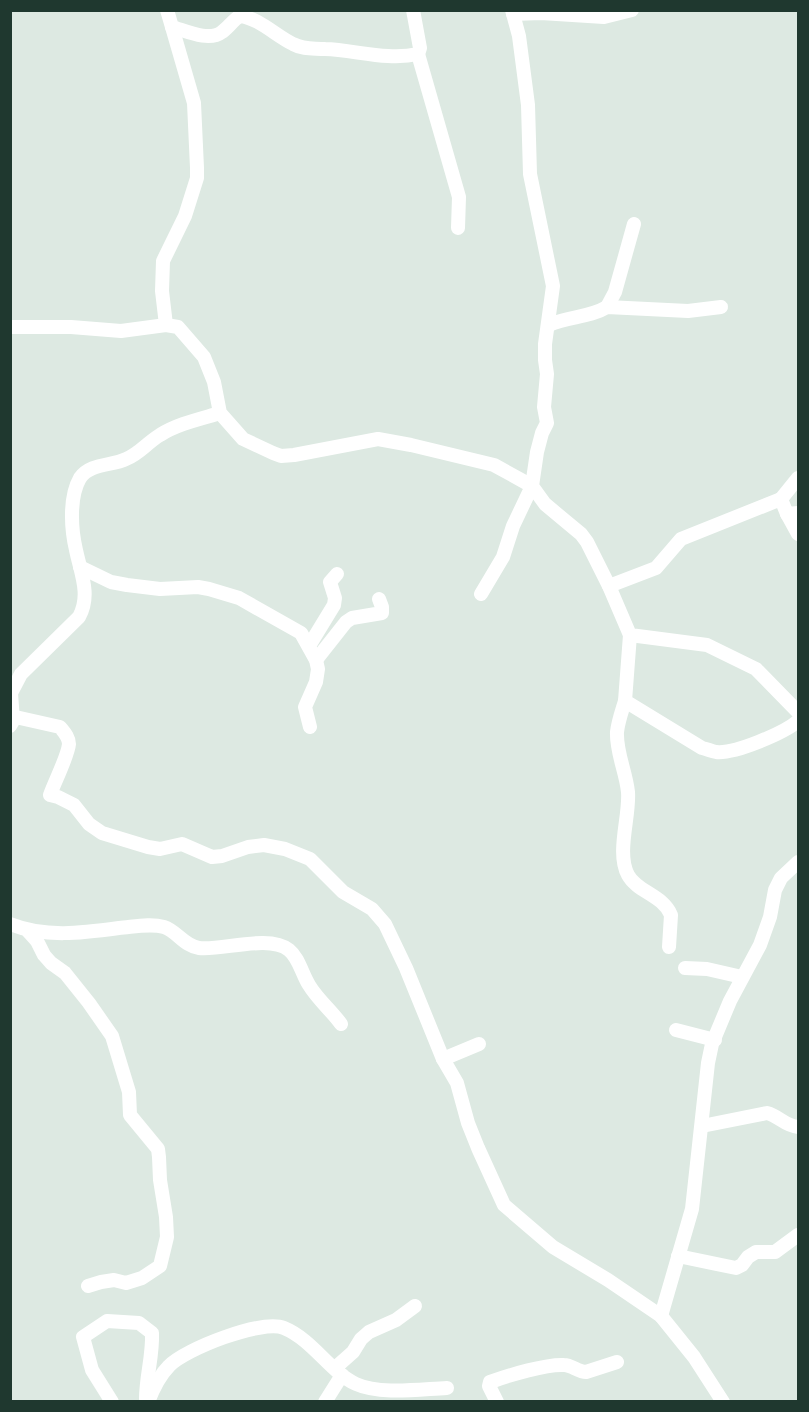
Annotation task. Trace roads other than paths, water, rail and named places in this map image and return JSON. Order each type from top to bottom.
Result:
[{"type":"street","points":[[166,325],[162,291],[163,261],[185,216],[197,178],[194,103],[167,10]]},
{"type":"street","points":[[413,10],[420,48],[418,54],[459,197],[458,228]]},
{"type":"street","points":[[481,594],[504,557],[513,526],[532,486],[537,452],[547,423],[544,407],[547,374],[544,360],[553,286],[531,174],[528,105],[519,36],[513,12],[604,17],[632,10]]},
{"type":"street","points":[[172,27],[212,36],[221,33],[240,16],[250,17],[294,45],[306,49],[324,48],[383,55],[418,54]]},
{"type":"street","points":[[549,326],[561,320],[597,313],[607,307],[615,292],[634,224]]},
{"type":"street","points":[[607,307],[688,311],[721,307]]},
{"type":"street","points":[[10,327],[71,327],[121,332],[172,325],[181,329],[204,357],[214,382],[220,413],[249,443],[281,456],[378,439],[494,465],[532,486],[545,504],[587,542],[630,635],[625,701],[617,735],[628,793],[625,869],[630,879],[665,904],[669,910],[671,915],[669,947]]},
{"type":"street","points":[[10,726],[13,721],[11,699],[13,688],[21,674],[79,617],[85,606],[73,528],[74,496],[81,476],[94,467],[118,463],[129,458],[166,432],[220,413]]},
{"type":"street","points":[[609,586],[656,568],[681,539],[781,499],[798,478]]},
{"type":"street","points":[[781,499],[793,514],[798,534]]},
{"type":"street","points":[[80,567],[111,582],[160,589],[198,587],[239,598],[294,628],[305,638],[318,669],[316,682],[305,707],[310,727]]},
{"type":"street","points":[[309,646],[334,605],[335,598],[330,582],[338,574]]},
{"type":"street","points":[[316,660],[346,622],[352,618],[381,613],[382,607],[379,599]]},
{"type":"street","points":[[630,635],[707,645],[756,669],[798,712]]},
{"type":"street","points":[[625,701],[702,748],[715,752],[724,752],[777,735],[798,721]]},
{"type":"street","points":[[11,716],[60,727],[69,746],[50,795],[74,805],[89,824],[102,833],[160,849],[182,844],[212,857],[222,856],[248,846],[264,845],[285,849],[310,859],[343,892],[372,909],[385,924],[411,978],[443,1059],[457,1083],[477,1148],[498,1196],[509,1211],[552,1247],[608,1280],[661,1316],[694,1357],[723,1401]]},
{"type":"street","points":[[661,1316],[693,1209],[708,1063],[715,1040],[742,976],[760,945],[775,890],[781,878],[798,862]]},
{"type":"street","points":[[10,924],[28,931],[49,934],[147,925],[166,927],[197,948],[243,944],[279,946],[288,949],[298,962],[309,985],[341,1024]]},
{"type":"street","points":[[28,931],[51,963],[65,973],[112,1036],[129,1092],[130,1115],[158,1149],[167,1237],[160,1266],[142,1278],[126,1283],[114,1280],[88,1286]]},
{"type":"street","points":[[685,968],[706,969],[742,976]]},
{"type":"street","points":[[676,1030],[715,1040]]},
{"type":"street","points":[[443,1059],[479,1044]]},
{"type":"street","points":[[702,1126],[767,1113],[775,1115],[788,1125],[798,1127]]},
{"type":"street","points":[[678,1256],[736,1268],[756,1252],[775,1252],[798,1236]]},
{"type":"street","points":[[326,1401],[338,1372],[361,1339],[369,1332],[396,1320],[415,1306]]},
{"type":"street","points":[[112,1401],[92,1370],[83,1337],[106,1321],[139,1323],[152,1333],[153,1350],[146,1377],[147,1401]]},
{"type":"street","points":[[147,1401],[162,1374],[178,1357],[254,1327],[271,1326],[282,1327],[304,1340],[338,1372],[366,1388],[384,1390],[447,1388]]},
{"type":"street","points":[[497,1401],[489,1386],[493,1381],[547,1366],[567,1365],[586,1372],[617,1362]]}]
